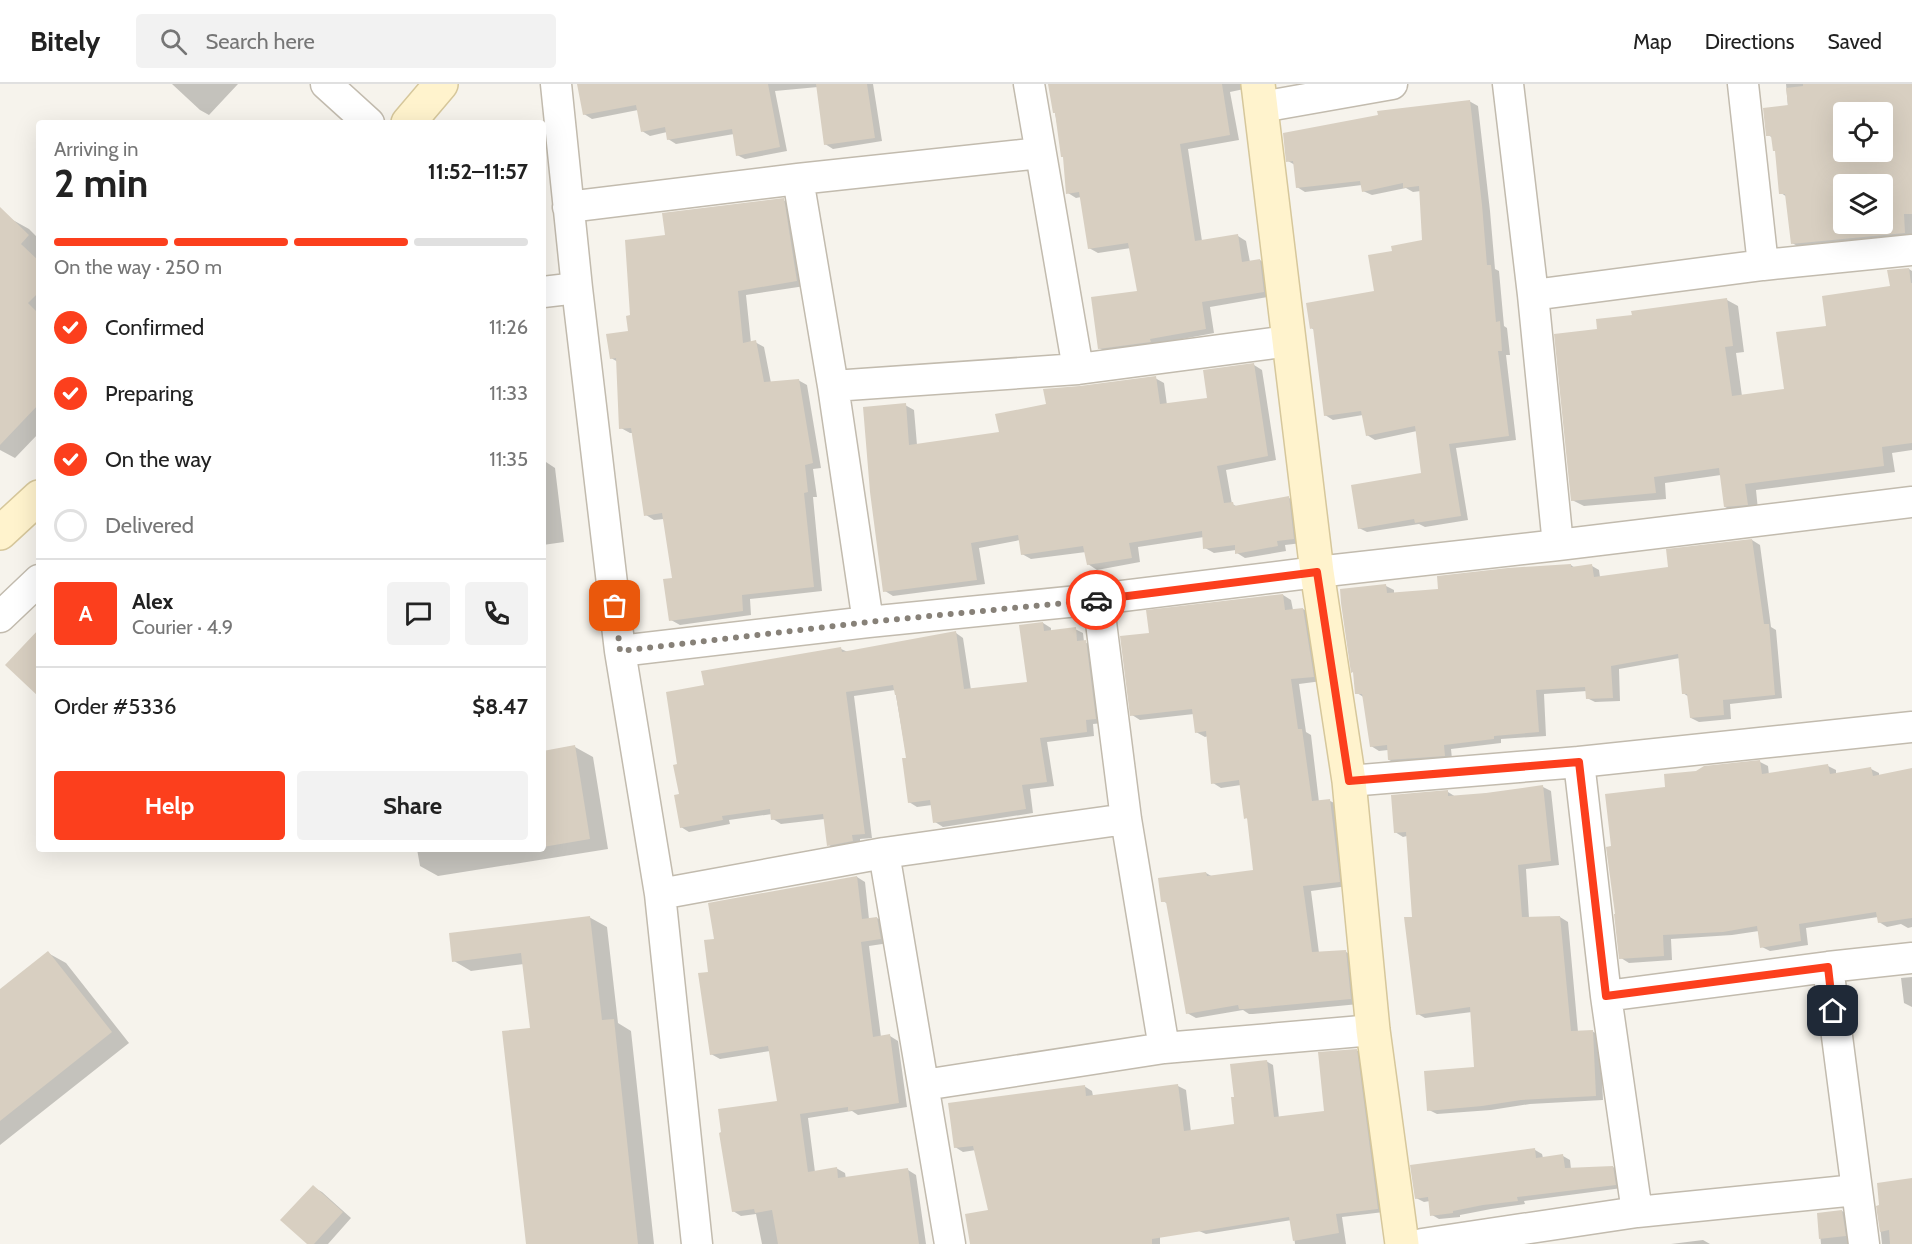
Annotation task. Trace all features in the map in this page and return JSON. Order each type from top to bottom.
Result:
[{"type":"main road","points":[[411,120],[441,84]]},
{"type":"main road","points":[[1259,96],[1317,572],[1349,781],[1373,1030],[1402,1244]]},
{"type":"main road","points":[[0,533],[36,500]]},
{"type":"street","points":[[326,84],[366,120]]},
{"type":"street","points":[[556,84],[577,288],[620,651],[660,894],[697,1244]]},
{"type":"street","points":[[1029,84],[1078,369]]},
{"type":"street","points":[[1259,96],[1392,84]]},
{"type":"street","points":[[1508,84],[1533,295],[1558,545]]},
{"type":"street","points":[[1743,84],[1764,265]]},
{"type":"street","points":[[568,207],[1040,153]]},
{"type":"street","points":[[798,179],[833,386],[868,622]]},
{"type":"street","points":[[1533,295],[1764,265],[1912,250]]},
{"type":"street","points":[[546,292],[577,288]]},
{"type":"street","points":[[833,386],[1078,369],[1289,342]]},
{"type":"street","points":[[620,651],[868,622],[1098,599],[1912,502]]},
{"type":"street","points":[[0,617],[36,583]]},
{"type":"street","points":[[1098,599],[1126,819],[1164,1048]]},
{"type":"street","points":[[1349,781],[1579,762],[1912,727]]},
{"type":"street","points":[[1579,762],[1606,996],[1637,1212]]},
{"type":"street","points":[[660,894],[884,853],[1126,819]]},
{"type":"street","points":[[884,853],[950,1244]]},
{"type":"street","points":[[1606,996],[1912,958]]},
{"type":"street","points":[[1828,967],[1864,1244]]},
{"type":"street","points":[[924,1085],[1164,1048],[1373,1030]]},
{"type":"street","points":[[1422,1244],[1637,1212],[1856,1190]]},
{"type":"building","points":[[577,84],[768,84],[780,147],[736,156],[732,129],[667,140],[665,127],[641,132],[636,105],[583,115]]},
{"type":"building","points":[[816,84],[867,84],[875,138],[824,145]]},
{"type":"building","points":[[1048,84],[1222,84],[1230,135],[1180,144],[1195,241],[1238,234],[1242,262],[1260,259],[1264,292],[1202,302],[1206,329],[1150,339],[1151,342],[1098,349],[1091,297],[1137,291],[1128,243],[1088,249],[1079,192],[1066,194],[1063,157],[1061,157],[1055,113],[1053,113]]},
{"type":"building","points":[[1803,84],[1912,84],[1912,214],[1904,214],[1905,233],[1791,244],[1785,194],[1779,194],[1775,151],[1773,151],[1771,136],[1766,136],[1763,108],[1788,105],[1786,88],[1803,86]]},
{"type":"building","points":[[1470,100],[1487,265],[1491,265],[1496,322],[1500,321],[1502,351],[1498,351],[1509,436],[1449,444],[1461,516],[1415,523],[1414,519],[1358,529],[1351,485],[1421,473],[1415,426],[1366,436],[1361,411],[1324,416],[1313,328],[1310,329],[1306,303],[1374,291],[1368,255],[1392,251],[1391,246],[1422,240],[1419,186],[1403,188],[1403,183],[1362,192],[1360,181],[1296,188],[1293,161],[1286,162],[1283,133],[1378,115],[1377,111]]},
{"type":"building","points":[[784,198],[797,281],[738,291],[743,343],[756,340],[764,382],[799,379],[813,463],[805,465],[808,492],[804,493],[814,587],[742,595],[743,611],[669,621],[663,579],[672,578],[662,513],[644,516],[631,428],[619,429],[616,358],[610,359],[606,334],[628,331],[626,316],[630,315],[625,240],[665,235],[662,213]]},
{"type":"building","points":[[0,207],[29,235],[21,244],[36,258],[36,295],[28,303],[36,311],[36,407],[0,445]]},
{"type":"building","points":[[1909,268],[1912,283],[1912,443],[1882,447],[1884,466],[1745,484],[1748,505],[1724,507],[1719,468],[1654,477],[1656,493],[1571,501],[1554,334],[1597,329],[1596,319],[1632,315],[1631,311],[1727,298],[1733,346],[1725,347],[1732,396],[1784,389],[1776,332],[1826,326],[1822,296],[1890,286],[1887,270]]},
{"type":"building","points":[[1254,363],[1268,456],[1217,466],[1224,503],[1233,502],[1234,506],[1289,496],[1294,539],[1277,541],[1278,546],[1235,554],[1235,545],[1203,549],[1202,531],[1129,543],[1132,558],[1087,565],[1083,546],[1021,555],[1018,535],[971,543],[977,580],[883,592],[870,492],[863,407],[906,403],[909,445],[999,432],[995,414],[1046,404],[1043,389],[1156,376],[1160,404],[1207,398],[1203,370]]},
{"type":"building","points":[[1752,539],[1764,624],[1769,624],[1775,695],[1723,700],[1724,715],[1690,718],[1687,694],[1682,694],[1678,654],[1611,666],[1613,698],[1586,699],[1585,687],[1536,690],[1539,732],[1494,736],[1494,739],[1444,745],[1445,756],[1388,760],[1387,745],[1370,747],[1362,694],[1355,694],[1353,672],[1351,673],[1340,589],[1386,584],[1387,593],[1438,589],[1437,576],[1571,564],[1571,567],[1592,564],[1594,577],[1668,567],[1666,549]]},
{"type":"building","points":[[1283,594],[1285,610],[1303,608],[1314,677],[1291,679],[1298,729],[1302,729],[1312,801],[1330,799],[1340,882],[1303,886],[1312,952],[1346,950],[1351,999],[1244,1009],[1239,1009],[1238,1005],[1186,1014],[1166,902],[1161,902],[1158,878],[1206,872],[1207,876],[1253,870],[1247,818],[1244,819],[1239,780],[1211,784],[1206,731],[1195,733],[1192,709],[1130,716],[1120,636],[1149,633],[1146,610]]},
{"type":"building","points":[[1043,622],[1044,631],[1076,627],[1077,641],[1086,640],[1096,719],[1086,720],[1087,732],[1040,738],[1047,782],[1022,785],[1026,809],[933,823],[930,800],[908,803],[902,758],[906,758],[893,685],[846,692],[865,834],[852,835],[853,841],[827,846],[823,814],[771,820],[770,809],[722,816],[723,820],[680,828],[674,795],[679,794],[673,765],[677,764],[666,692],[704,685],[701,671],[841,647],[842,652],[956,631],[964,689],[1027,682],[1019,625]]},
{"type":"building","points":[[36,632],[36,694],[5,665]]},
{"type":"building","points":[[575,745],[590,839],[546,846],[546,750]]},
{"type":"building","points":[[1760,760],[1762,774],[1828,764],[1830,774],[1871,767],[1873,776],[1912,768],[1912,918],[1878,923],[1876,912],[1799,924],[1801,941],[1760,948],[1757,926],[1723,932],[1663,935],[1664,956],[1619,959],[1606,847],[1611,846],[1605,794],[1665,787],[1664,774],[1696,771],[1704,766]]},
{"type":"building","points":[[1543,785],[1551,861],[1518,865],[1522,917],[1560,916],[1571,1031],[1593,1030],[1596,1096],[1521,1100],[1427,1111],[1424,1071],[1474,1067],[1470,1007],[1416,1015],[1404,917],[1412,917],[1406,832],[1394,833],[1391,795],[1448,790],[1448,796]]},
{"type":"building","points":[[857,876],[862,919],[877,917],[881,939],[861,942],[873,1037],[890,1034],[899,1103],[848,1111],[848,1107],[800,1114],[808,1172],[837,1167],[838,1178],[908,1168],[919,1244],[778,1244],[772,1210],[755,1213],[754,1209],[732,1212],[719,1133],[721,1132],[718,1109],[777,1101],[768,1046],[710,1055],[698,973],[708,972],[704,940],[714,939],[708,903]]},
{"type":"building","points":[[590,916],[602,1020],[614,1019],[638,1244],[526,1244],[502,1031],[530,1028],[521,953],[452,962],[449,933]]},
{"type":"building","points":[[48,951],[112,1032],[0,1121],[0,989]]},
{"type":"building","points":[[1357,1049],[1378,1209],[1336,1214],[1339,1233],[1293,1241],[1289,1217],[1152,1239],[1152,1244],[970,1244],[965,1214],[988,1210],[973,1146],[954,1148],[948,1103],[1085,1085],[1086,1096],[1178,1084],[1184,1131],[1234,1124],[1230,1064],[1267,1060],[1274,1117],[1324,1111],[1318,1052]]},
{"type":"building","points":[[1535,1148],[1536,1158],[1563,1154],[1565,1168],[1613,1166],[1616,1185],[1517,1197],[1518,1201],[1483,1205],[1430,1216],[1428,1197],[1415,1199],[1410,1165]]},
{"type":"building","points":[[1912,1178],[1912,1244],[1890,1244],[1889,1230],[1880,1232],[1876,1206],[1879,1205],[1877,1183]]},
{"type":"building","points":[[313,1185],[343,1212],[314,1244],[307,1244],[280,1220]]},
{"type":"building","points":[[1842,1210],[1846,1236],[1819,1239],[1817,1213]]},
{"type":"way so far","points":[[615,606],[620,651],[868,622],[1096,600]]},
{"type":"route","points":[[1096,600],[1317,572],[1349,781],[1579,762],[1606,996],[1828,967],[1833,1011]]}]
